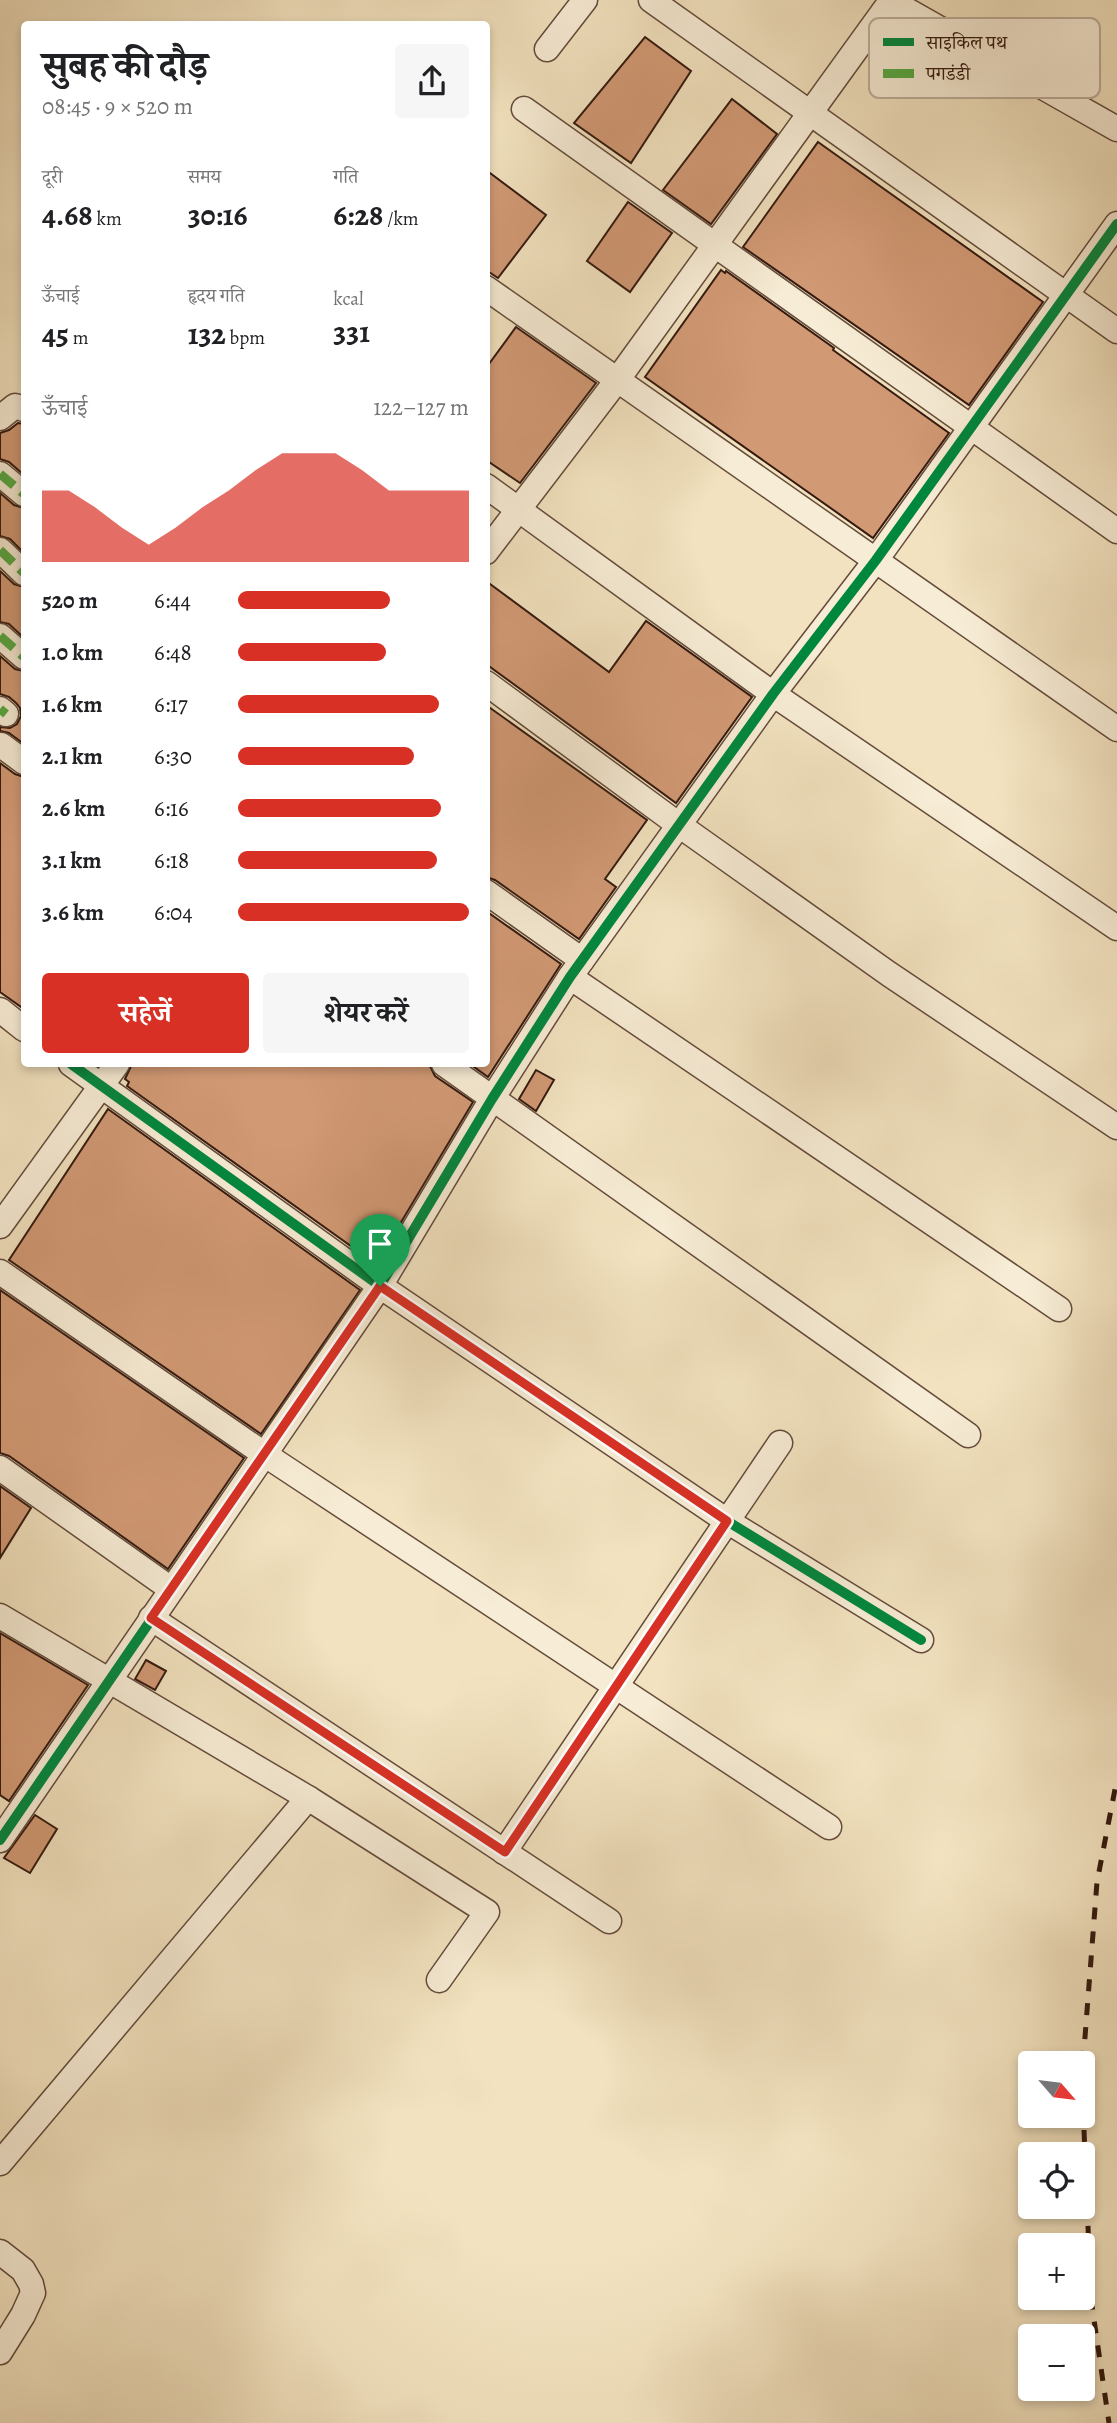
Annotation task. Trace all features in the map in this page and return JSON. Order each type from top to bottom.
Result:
[{"type":"street","points":[[547,49],[585,0]]},
{"type":"street","points":[[651,0],[1117,331]]},
{"type":"street","points":[[878,18],[890,1],[920,18]]},
{"type":"street","points":[[490,546],[618,379],[869,30]]},
{"type":"street","points":[[1062,98],[1117,129]]},
{"type":"street","points":[[524,109],[1117,531]]},
{"type":"street","points":[[4,1827],[109,1680],[380,1286],[492,1099],[576,968],[773,694],[876,560],[1117,224]]},
{"type":"street","points":[[490,291],[1117,729]]},
{"type":"street","points":[[0,418],[15,406],[21,408]]},
{"type":"street","points":[[0,474],[21,492]]},
{"type":"street","points":[[490,489],[773,694],[1117,928]]},
{"type":"street","points":[[0,550],[21,570]]},
{"type":"street","points":[[0,636],[21,654]]},
{"type":"street","points":[[490,687],[889,974],[1117,1127]]},
{"type":"street","points":[[1,745],[21,760]]},
{"type":"street","points":[[490,895],[576,968],[1059,1309]]},
{"type":"street","points":[[0,1010],[21,1027]]},
{"type":"street","points":[[76,1067],[380,1286],[727,1521],[921,1640]]},
{"type":"street","points":[[0,1226],[115,1067]]},
{"type":"street","points":[[448,1067],[968,1435]]},
{"type":"street","points":[[0,1272],[264,1454],[829,1827]]},
{"type":"street","points":[[505,1852],[780,1443]]},
{"type":"street","points":[[0,1468],[172,1589]]},
{"type":"street","points":[[0,1616],[308,1798],[488,1912],[439,1980]]},
{"type":"street","points":[[151,1618],[609,1922]]},
{"type":"street","points":[[0,2163],[308,1798]]},
{"type":"street","points":[[0,2252],[23,2270],[33,2294],[0,2352]]},
{"type":"building","points":[[645,37],[691,71],[631,163],[574,123]]},
{"type":"building","points":[[732,99],[777,134],[711,224],[663,190]]},
{"type":"building","points":[[818,142],[1043,302],[969,405],[743,247]]},
{"type":"building","points":[[490,173],[546,215],[498,278],[490,273]]},
{"type":"building","points":[[628,202],[672,233],[630,292],[587,261]]},
{"type":"building","points":[[721,270],[834,348],[833,350],[949,433],[873,538],[645,377]]},
{"type":"building","points":[[516,327],[596,383],[520,483],[490,463],[490,363]]},
{"type":"building","points":[[21,424],[21,472],[9,462],[0,459],[0,433]]},
{"type":"building","points":[[0,493],[14,505],[21,507],[21,550],[10,539],[0,536]]},
{"type":"building","points":[[0,571],[14,584],[21,586],[21,635],[9,624],[0,622]]},
{"type":"building","points":[[490,584],[609,672],[646,621],[752,697],[676,803],[490,667]]},
{"type":"building","points":[[0,656],[15,669],[21,670],[21,716],[16,703],[0,694]]},
{"type":"building","points":[[490,708],[647,820],[605,879],[616,887],[579,939],[490,878]]},
{"type":"building","points":[[21,716],[21,742],[9,733],[0,731],[0,727],[10,728],[17,724]]},
{"type":"building","points":[[0,763],[21,776],[21,1007],[0,992]]},
{"type":"building","points":[[490,914],[561,964],[488,1077],[474,1067],[490,1067]]},
{"type":"building","points":[[131,1067],[430,1067],[435,1076],[473,1102],[376,1264],[127,1086],[129,1082],[125,1079]]},
{"type":"building","points":[[536,1070],[554,1080],[536,1111],[519,1099]]},
{"type":"building","points":[[108,1109],[360,1290],[261,1434],[9,1260]]},
{"type":"building","points":[[0,1290],[244,1458],[168,1569],[9,1456],[0,1453]]},
{"type":"building","points":[[0,1486],[31,1508],[0,1558]]},
{"type":"building","points":[[0,1633],[88,1685],[9,1801],[0,1795]]},
{"type":"building","points":[[146,1660],[166,1671],[155,1690],[135,1679]]},
{"type":"building","points":[[35,1815],[57,1829],[30,1873],[4,1858]]},
{"type":"railway","points":[[1084,2051],[1097,1882],[1117,1779]]},
{"type":"railway","points":[[1084,2128],[1091,2299],[1109,2423]]},
{"type":"marked path","points":[[0,474],[21,492]]},
{"type":"marked path","points":[[0,550],[21,570]]},
{"type":"marked path","points":[[0,636],[21,654]]},
{"type":"marked path","points":[[0,709],[6,714]]},
{"type":"cycle path","points":[[0,1840],[380,1286],[492,1099],[570,977],[773,694],[876,560],[1117,224]]},
{"type":"cycle path","points":[[75,1067],[380,1286],[727,1521],[921,1640]]},
{"type":"route","points":[[380,1286],[727,1521],[505,1852],[151,1618],[380,1286]]}]
